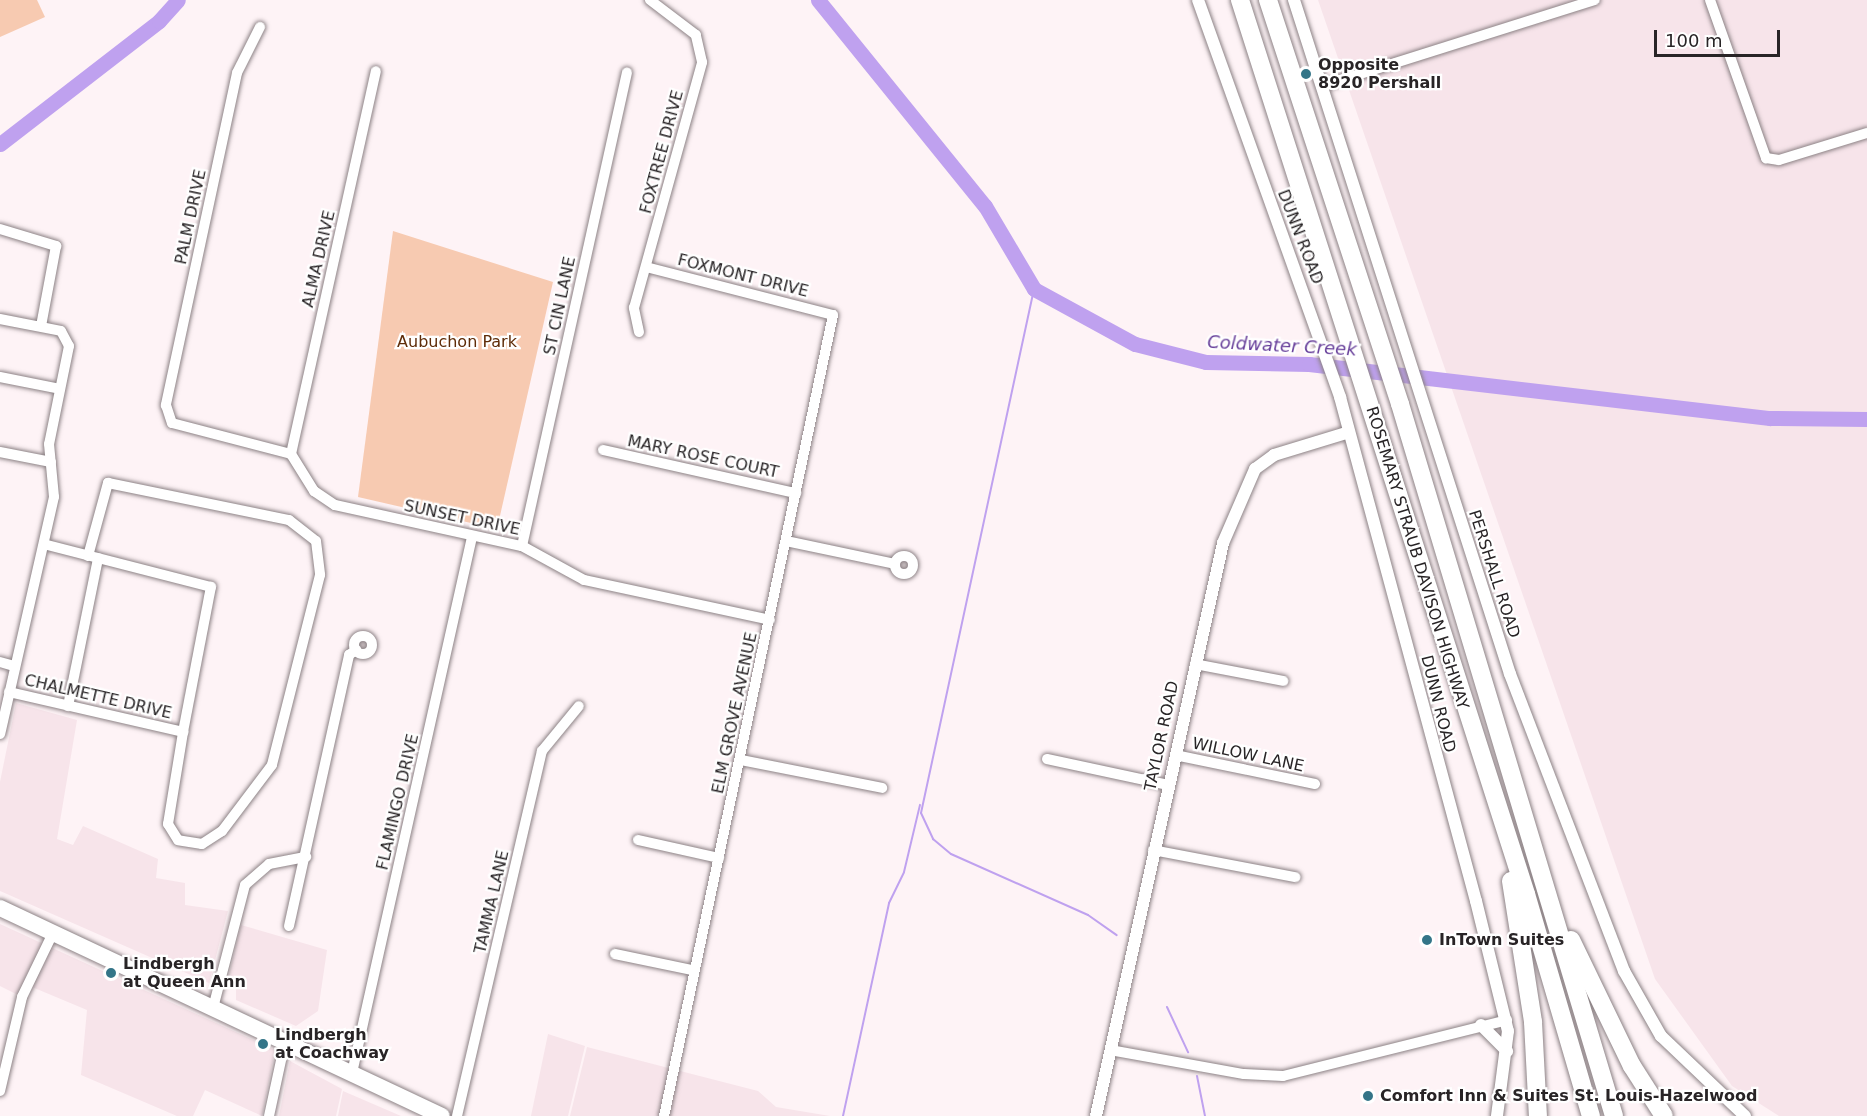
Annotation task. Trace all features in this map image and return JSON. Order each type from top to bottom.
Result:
[{"type":"highway","name":"ROSEMARY STRAUB DAVISON HIGHWAY","points":[[1240,0],[1498,811],[1591,1116]]},
{"type":"highway","name":"ROSEMARY STRAUB DAVISON HIGHWAY","points":[[1268,0],[1400,404],[1614,1116]]},
{"type":"highway","points":[[1498,811],[1533,1022],[1538,1116]]},
{"type":"highway","points":[[1545,884],[1616,1036],[1664,1116]]},
{"type":"main road","points":[[0,908],[442,1116]]},
{"type":"street","name":"FOXTREE DRIVE","points":[[639,332],[634,308],[702,50],[696,35],[650,0]]},
{"type":"street","name":"DUNN ROAD","points":[[1198,0],[1340,397],[1507,1020],[1508,1053],[1497,1116]]},
{"type":"street","name":"PERSHALL ROAD","points":[[1294,0],[1419,399],[1510,674],[1628,979],[1676,1055],[1744,1116]]},
{"type":"street","points":[[1322,86],[1595,0]]},
{"type":"street","points":[[1710,0],[1766,158],[1779,160],[1867,133]]},
{"type":"street","name":"PALM DRIVE","points":[[260,27],[237,73],[166,405],[168,418],[178,427],[291,454]]},
{"type":"street","name":"ALMA DRIVE","points":[[291,454],[376,71]]},
{"type":"street","name":"ST CIN LANE","points":[[522,546],[627,72]]},
{"type":"street","points":[[0,229],[56,246],[41,326]]},
{"type":"street","name":"FOXMONT DRIVE","points":[[646,267],[833,315]]},
{"type":"street","name":"ELM GROVE AVENUE","points":[[664,1116],[692,970],[741,760],[833,315]]},
{"type":"street","points":[[0,319],[41,326],[66,337],[51,462],[54,497],[0,734]]},
{"type":"street","points":[[0,377],[60,389]]},
{"type":"street","name":"TAYLOR ROAD","points":[[1096,1116],[1221,549],[1254,469],[1274,455],[1348,432]]},
{"type":"street","name":"MARY ROSE COURT","points":[[603,450],[796,493]]},
{"type":"street","points":[[0,452],[51,462]]},
{"type":"street","name":"SUNSET DRIVE","points":[[291,454],[314,491],[335,505],[472,537],[522,546],[584,580],[770,620]]},
{"type":"street","points":[[68,706],[108,483],[289,520],[316,541],[320,575],[272,765],[222,831],[202,844],[178,840],[168,824],[183,732]]},
{"type":"street","name":"FLAMINGO DRIVE","points":[[352,1073],[472,537]]},
{"type":"street","points":[[786,541],[895,564]]},
{"type":"street","name":"CHALMETTE DRIVE","points":[[9,692],[183,732],[211,587],[44,544]]},
{"type":"street","points":[[289,926],[350,656],[356,650]]},
{"type":"street","points":[[0,662],[14,666]]},
{"type":"street","points":[[1194,664],[1283,681]]},
{"type":"street","name":"TAMMA LANE","points":[[457,1116],[542,751],[579,706]]},
{"type":"street","name":"WILLOW LANE","points":[[1175,755],[1315,784]]},
{"type":"street","points":[[1047,759],[1168,784]]},
{"type":"street","points":[[741,760],[882,788]]},
{"type":"street","points":[[638,840],[719,858]]},
{"type":"street","points":[[1153,850],[1295,877]]},
{"type":"street","points":[[213,1008],[245,885],[269,864],[306,858]]},
{"type":"street","points":[[0,1090],[22,997],[53,933]]},
{"type":"street","points":[[615,954],[692,970]]},
{"type":"street","points":[[1110,1050],[1244,1074],[1283,1076],[1507,1020]]},
{"type":"street","points":[[1481,1025],[1508,1053]]},
{"type":"street","points":[[269,1116],[285,1042]]},
{"type":"shaded area","points":[[1318,0],[1867,0],[1867,1116],[1779,1116],[1732,1086],[1655,979]]},
{"type":"shaded area","points":[[16,703],[77,720],[57,839],[73,845],[83,826],[158,859],[156,878],[185,883],[185,905],[228,911],[209,983],[0,891],[0,782]]},
{"type":"shaded area","points":[[0,924],[275,1050],[262,1116],[205,1090],[193,1116],[177,1116],[81,1075],[87,1010],[32,987],[18,995],[0,986]]},
{"type":"shaded area","points":[[241,925],[327,950],[318,1011],[296,1026],[236,1000],[236,977],[229,975]]},
{"type":"shaded area","points":[[548,1034],[585,1046],[568,1116],[531,1116]]},
{"type":"shaded area","points":[[587,1047],[758,1091],[776,1107],[830,1116],[570,1116]]},
{"type":"shaded area","points":[[290,1061],[342,1089],[336,1116],[279,1116]]},
{"type":"shaded area","points":[[343,1091],[401,1116],[338,1116]]},
{"type":"green space","points":[[0,0],[37,0],[45,17],[0,37]]},
{"type":"green space","name":"Aubuchon Park","points":[[393,231],[553,282],[497,529],[358,497]]},
{"type":"waterway","name":"Coldwater Creek","points":[[0,144],[159,21],[178,0]]},
{"type":"waterway","name":"Coldwater Creek","points":[[818,0],[985,206],[1034,289],[1135,344],[1206,362],[1309,364],[1770,418],[1867,419]]},
{"type":"waterway","points":[[1034,289],[921,813],[933,839],[951,854],[1088,915],[1117,935]]},
{"type":"waterway","points":[[843,1116],[889,903],[904,872],[920,805]]},
{"type":"waterway","points":[[1167,1007],[1188,1052]]},
{"type":"waterway","points":[[1197,1076],[1205,1116]]},
{"type":"place","name":"Opposite 8920 Pershall","points":[[1306,74]]},
{"type":"place","name":"InTown Suites","points":[[1427,940]]},
{"type":"place","name":"Lindbergh at Queen Ann","points":[[111,973]]},
{"type":"place","name":"Lindbergh at Coachway","points":[[263,1044]]},
{"type":"place","name":"Comfort Inn & Suites St. Louis-Hazelwood","points":[[1368,1096]]}]
